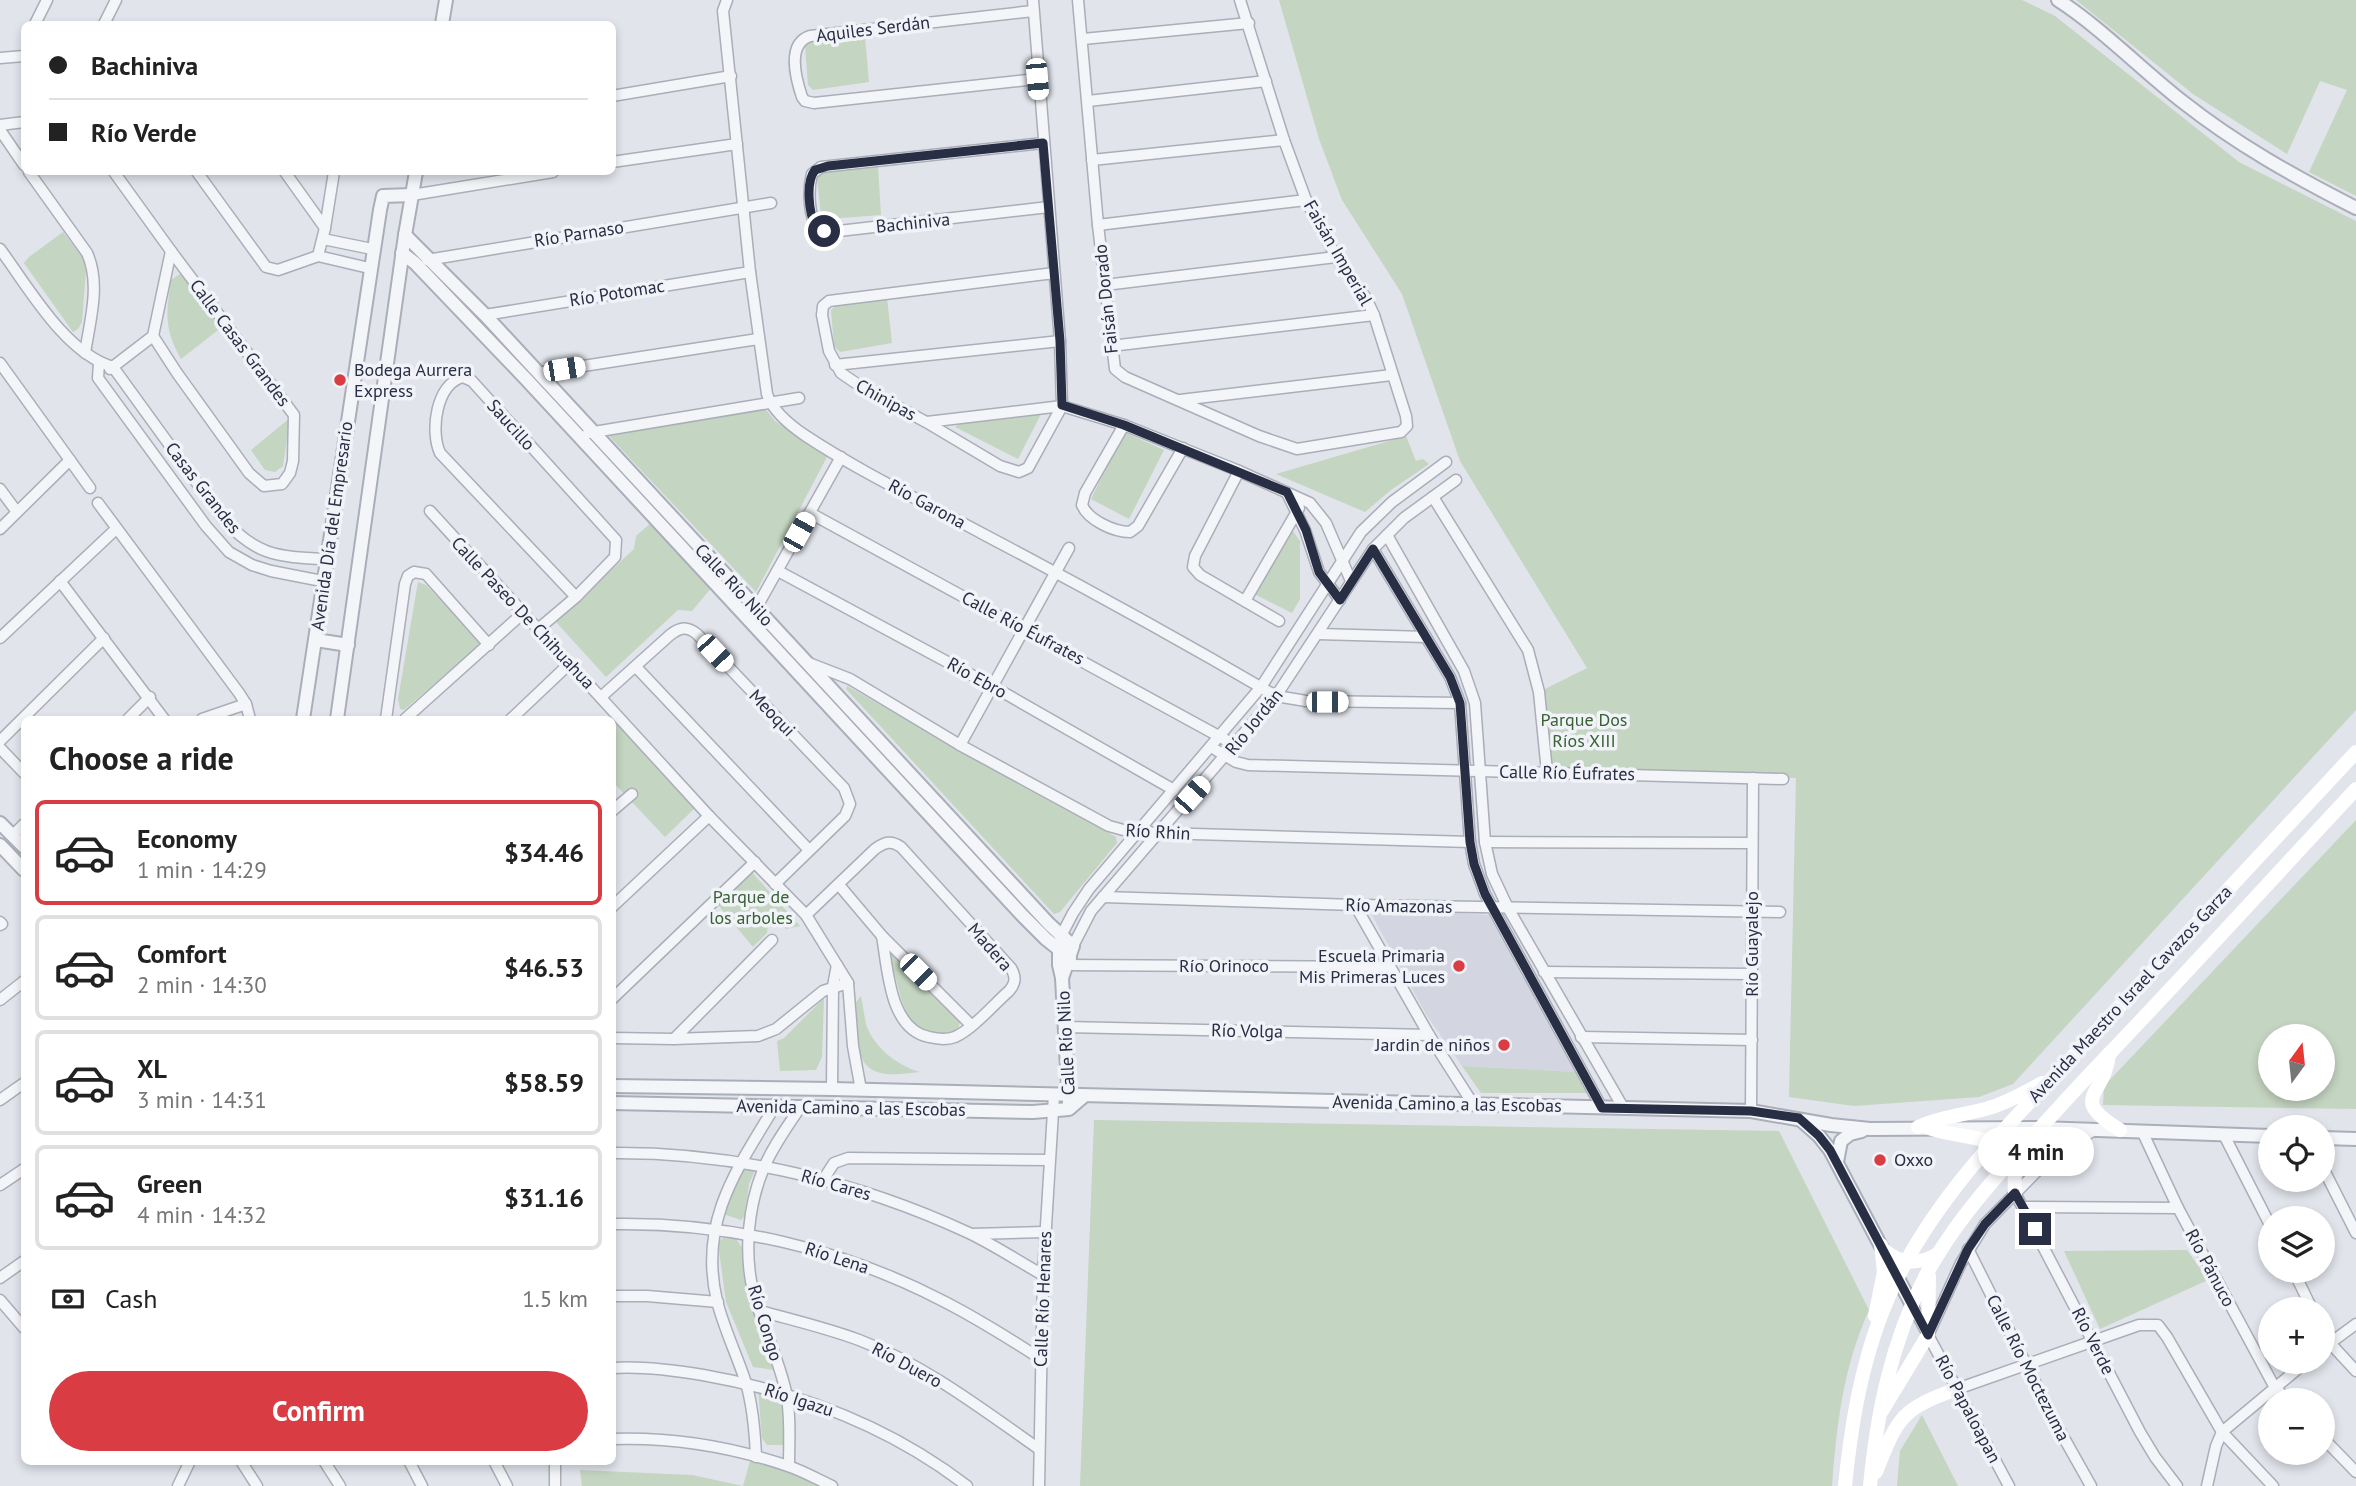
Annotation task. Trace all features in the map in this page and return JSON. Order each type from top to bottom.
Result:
[{"type":"main road","name":"Avenida Maestro Israel Cavazos Garza","points":[[1845,1486],[1855,1408],[1877,1331],[1897,1278],[1939,1209],[2007,1127],[2356,752]]},
{"type":"main road","name":"Avenida Maestro Israel Cavazos Garza","points":[[1870,1486],[1877,1418],[1890,1366],[1912,1305],[1939,1252],[1978,1198],[2040,1128],[2356,789]]},
{"type":"main road","points":[[2082,1082],[2075,1072],[2077,1061],[2112,1023],[2118,1008]]},
{"type":"main road","points":[[2109,1054],[2107,1069],[2093,1093],[2091,1102],[2098,1115],[2120,1130]]},
{"type":"main road","points":[[1923,1127],[1941,1118],[2010,1101],[2055,1075]]},
{"type":"main road","points":[[1923,1127],[1948,1135],[1994,1142],[2006,1149],[2013,1159],[2015,1193]]},
{"type":"main road","points":[[1882,1247],[1893,1257],[1906,1262],[1926,1260],[1939,1252]]},
{"type":"main road","points":[[1877,1331],[1876,1306],[1884,1272],[1882,1247]]},
{"type":"main road","points":[[1877,1418],[1928,1335],[1927,1297],[1930,1268]]},
{"type":"main road","points":[[1870,1486],[1888,1440],[1904,1415],[1918,1404],[1957,1389]]},
{"type":"street","points":[[36,21],[47,0]]},
{"type":"street","points":[[106,21],[116,0]]},
{"type":"street","points":[[442,21],[446,0]]},
{"type":"street","points":[[727,0],[723,11],[743,208],[758,339],[770,403]]},
{"type":"street","name":"Faisán Dorado","points":[[1079,0],[1112,362],[1119,373],[1259,436],[1297,449],[1396,434],[1405,430],[1406,426]]},
{"type":"street","name":"Faisán Imperial","points":[[1240,0],[1306,200],[1336,257],[1366,298],[1374,315],[1406,416],[1406,426]]},
{"type":"street","points":[[2058,0],[2226,133],[2291,175],[2356,208]]},
{"type":"street","points":[[1033,5],[1060,341],[1062,405]]},
{"type":"street","name":"Aquiles Serdán","points":[[1033,5],[810,36],[799,41],[795,59],[802,97],[805,101],[814,103],[1037,79]]},
{"type":"street","points":[[1083,39],[1249,23]]},
{"type":"street","points":[[0,58],[21,53]]},
{"type":"street","points":[[616,95],[731,76]]},
{"type":"street","points":[[1088,101],[1266,81]]},
{"type":"street","points":[[0,125],[21,122]]},
{"type":"street","points":[[0,130],[21,161]]},
{"type":"street","points":[[1092,160],[1284,139]]},
{"type":"street","name":"Bachiniva","points":[[1043,143],[821,167],[812,174],[810,181],[812,218],[819,230],[830,232],[1049,207]]},
{"type":"street","points":[[616,161],[737,144]]},
{"type":"street","points":[[31,175],[87,253],[93,267],[95,286],[85,352]]},
{"type":"street","name":"Calle Casas Grandes","points":[[116,175],[294,415],[293,461],[290,473],[282,484],[264,486],[249,472],[153,336],[171,251]]},
{"type":"street","points":[[199,175],[266,267],[278,270],[318,256],[369,268]]},
{"type":"street","points":[[287,175],[326,228]]},
{"type":"street","points":[[318,256],[326,228],[334,175]]},
{"type":"street","name":"Avenida Día del Empresario","points":[[337,716],[402,253],[415,175]]},
{"type":"street","points":[[412,195],[535,175]]},
{"type":"street","name":"Avenida Día del Empresario","points":[[303,716],[369,268],[383,196],[412,195]]},
{"type":"street","points":[[1098,225],[1306,200]]},
{"type":"street","name":"Río Parnaso","points":[[415,264],[429,259],[771,203]]},
{"type":"street","name":"Calle Río Nilo","points":[[405,235],[485,315],[593,432],[1023,916],[1059,943]]},
{"type":"street","points":[[323,239],[372,249]]},
{"type":"street","points":[[0,249],[57,326],[99,363],[113,367]]},
{"type":"street","name":"Calle Río Nilo","points":[[402,253],[752,614],[804,662],[1059,943],[1066,962],[1065,1027],[1069,1109]]},
{"type":"street","points":[[1105,285],[1336,257]]},
{"type":"street","name":"Río Potomac","points":[[485,315],[750,272]]},
{"type":"street","points":[[1054,273],[829,301],[823,306],[822,315],[829,351],[835,365],[1060,341]]},
{"type":"street","points":[[1111,346],[1374,315]]},
{"type":"street","points":[[98,377],[153,336]]},
{"type":"street","points":[[538,373],[758,339]]},
{"type":"street","points":[[0,363],[90,488]]},
{"type":"street","points":[[99,363],[98,377],[206,526],[229,552],[252,565],[322,581]]},
{"type":"street","name":"Chinipas","points":[[835,365],[841,373],[863,388],[1000,466],[1019,472],[1032,463],[1062,405]]},
{"type":"street","name":"Casas Grandes","points":[[113,367],[238,537],[259,549],[284,555],[326,558]]},
{"type":"street","points":[[1179,400],[1392,375]]},
{"type":"street","name":"Saucillo","points":[[537,629],[576,597],[615,557],[616,540],[472,382],[463,377],[457,378],[439,405],[434,435],[440,453],[576,597]]},
{"type":"street","points":[[577,435],[799,398]]},
{"type":"street","name":"Río Garona","points":[[770,403],[793,427],[841,457],[1055,572],[1276,696],[1306,701],[1460,703]]},
{"type":"street","points":[[926,422],[1062,405],[1124,425],[1303,499],[1321,514],[1352,581]]},
{"type":"street","points":[[1124,425],[1083,500],[1087,513],[1115,530],[1130,532],[1138,526],[1183,448]]},
{"type":"street","points":[[752,614],[841,457]]},
{"type":"street","points":[[0,529],[70,460]]},
{"type":"street","points":[[1059,943],[1084,896],[1261,687],[1361,532],[1379,513],[1446,462]]},
{"type":"street","points":[[1239,471],[1195,555],[1193,567],[1200,575],[1279,621]]},
{"type":"street","name":"Río Jordán","points":[[1066,962],[1084,922],[1103,897],[1276,696],[1373,549],[1404,518],[1456,480]]},
{"type":"street","points":[[0,489],[17,512]]},
{"type":"street","points":[[1287,492],[1306,530],[1314,561],[1326,584],[1340,600]]},
{"type":"street","points":[[1433,497],[1522,637],[1533,663],[1539,692],[1546,772]]},
{"type":"street","points":[[1245,601],[1303,499]]},
{"type":"street","points":[[98,503],[246,704],[249,716]]},
{"type":"street","name":"Calle Paseo De Chihuahua","points":[[430,511],[601,697],[611,716]]},
{"type":"street","name":"Calle Río Éufrates","points":[[810,513],[1235,745]]},
{"type":"street","points":[[206,526],[220,516]]},
{"type":"street","points":[[0,638],[117,529]]},
{"type":"street","points":[[1387,535],[1471,688],[1475,704],[1485,842],[1492,874],[1544,972],[1625,1109]]},
{"type":"street","points":[[960,745],[1069,548]]},
{"type":"street","points":[[1373,549],[1450,677],[1460,703],[1470,842],[1479,878],[1492,907],[1602,1108]]},
{"type":"street","name":"Río Ebro","points":[[778,571],[992,686],[1174,790]]},
{"type":"street","points":[[386,716],[408,576],[414,572],[426,574],[489,645]]},
{"type":"street","points":[[60,581],[162,716]]},
{"type":"street","points":[[408,716],[522,614]]},
{"type":"street","name":"Meoqui","points":[[601,697],[676,630],[692,630],[835,779],[848,793],[850,808],[775,884]]},
{"type":"street","points":[[1318,634],[1426,637]]},
{"type":"street","points":[[25,716],[104,638]]},
{"type":"street","points":[[316,640],[348,645]]},
{"type":"street","name":"Río Rhin","points":[[804,662],[850,680],[960,745],[1109,826],[1159,833],[1470,842]]},
{"type":"street","points":[[513,716],[569,665]]},
{"type":"street","points":[[636,667],[809,850]]},
{"type":"street","points":[[131,716],[150,697]]},
{"type":"street","points":[[211,716],[246,704]]},
{"type":"street","points":[[0,741],[21,720]]},
{"type":"street","name":"Calle Paseo De Chihuahua","points":[[616,721],[806,915],[848,984],[853,1046],[861,1090]]},
{"type":"street","name":"Calle Río Éufrates","points":[[1210,747],[1226,757],[1248,765],[1783,779]]},
{"type":"street","points":[[0,748],[21,770]]},
{"type":"street","name":"Río Guayalejo","points":[[1751,1111],[1753,778]]},
{"type":"street","points":[[616,808],[632,794]]},
{"type":"street","points":[[616,903],[709,816]]},
{"type":"street","points":[[0,823],[21,844]]},
{"type":"street","points":[[13,835],[21,827]]},
{"type":"street","name":"Madera","points":[[806,915],[882,844],[893,842],[901,847],[1014,973],[1012,987],[971,1025]]},
{"type":"street","points":[[1485,842],[1752,843]]},
{"type":"street","points":[[0,845],[21,867]]},
{"type":"street","points":[[616,995],[755,863]]},
{"type":"street","points":[[839,885],[882,936],[971,1025],[955,1037],[942,1039],[924,1036],[910,1029],[896,1007],[882,936]]},
{"type":"street","name":"Río Amazonas","points":[[1103,897],[1355,905],[1780,912]]},
{"type":"street","points":[[1355,905],[1429,1035],[1473,1104]]},
{"type":"street","points":[[674,1039],[772,940]]},
{"type":"street","name":"Río Orinoco","points":[[1066,962],[1390,967]]},
{"type":"street","points":[[832,1089],[833,986],[837,965]]},
{"type":"street","points":[[1544,972],[1751,974]]},
{"type":"street","points":[[0,1000],[21,983]]},
{"type":"street","points":[[616,1038],[674,1039],[766,1034],[818,995],[833,986],[848,984]]},
{"type":"street","name":"Río Volga","points":[[1065,1027],[1429,1035]]},
{"type":"street","points":[[1581,1037],[1752,1040]]},
{"type":"street","points":[[0,1100],[21,1085]]},
{"type":"street","name":"Avenida Camino a las Escobas","points":[[616,1086],[1751,1111],[1870,1129],[2007,1127],[2258,1136]]},
{"type":"street","points":[[668,1087],[668,1103]]},
{"type":"street","name":"Calle Río Henares","points":[[1039,1486],[1043,1275],[1054,1095]]},
{"type":"street","points":[[1069,1109],[1084,1096]]},
{"type":"street","name":"Avenida Camino a las Escobas","points":[[616,1103],[1052,1112],[1069,1109]]},
{"type":"street","name":"Río Congo","points":[[756,1457],[755,1431],[746,1383],[718,1302],[713,1256],[716,1228],[727,1189],[740,1162],[775,1106]]},
{"type":"street","name":"Río Congo","points":[[789,1466],[786,1393],[751,1274],[749,1234],[752,1206],[764,1166],[801,1106]]},
{"type":"street","name":"Río Papaloapan","points":[[1799,1118],[1824,1141],[1837,1162],[2009,1486]]},
{"type":"street","points":[[1837,1162],[1839,1145],[1845,1137],[1870,1129]]},
{"type":"street","points":[[1928,1335],[1968,1249],[1990,1218],[2058,1150],[2099,1129]]},
{"type":"street","name":"Río Pánuco","points":[[2142,1131],[2178,1208],[2274,1386]]},
{"type":"street","points":[[2224,1135],[2260,1206]]},
{"type":"street","points":[[2335,1138],[2356,1139]]},
{"type":"street","name":"Río Cares","points":[[616,1153],[668,1154],[740,1162],[823,1180],[895,1203],[971,1234],[1043,1275]]},
{"type":"street","points":[[823,1180],[834,1163],[848,1158],[1049,1160]]},
{"type":"street","points":[[0,1185],[21,1171]]},
{"type":"street","points":[[2335,1192],[2356,1233]]},
{"type":"street","name":"Río Verde","points":[[2015,1193],[2140,1432],[2177,1486]]},
{"type":"street","points":[[2023,1207],[2178,1208]]},
{"type":"street","name":"Río Lena","points":[[616,1224],[716,1228],[836,1256],[907,1284],[956,1308],[1041,1359]]},
{"type":"street","points":[[971,1234],[1045,1232]]},
{"type":"street","name":"Calle Río Moctezuma","points":[[1968,1249],[2055,1422],[2091,1486]]},
{"type":"street","points":[[0,1278],[21,1263]]},
{"type":"street","points":[[616,1296],[718,1302]]},
{"type":"street","points":[[0,1300],[21,1324]]},
{"type":"street","name":"Río Duero","points":[[760,1311],[858,1339],[906,1361],[1040,1449]]},
{"type":"street","points":[[1957,1389],[2144,1324],[2158,1325],[2222,1432],[2273,1486]]},
{"type":"street","points":[[2335,1339],[2356,1324]]},
{"type":"street","points":[[2335,1354],[2356,1371]]},
{"type":"street","name":"Río Igazu","points":[[616,1368],[677,1371],[786,1393],[874,1428],[908,1446],[967,1486]]},
{"type":"street","points":[[2207,1486],[2222,1432],[2290,1374]]},
{"type":"street","points":[[616,1439],[680,1442],[756,1457],[789,1466],[832,1486]]},
{"type":"street","points":[[2335,1450],[2356,1472]]},
{"type":"street","points":[[178,1486],[188,1465]]},
{"type":"street","points":[[244,1465],[257,1486]]},
{"type":"street","points":[[327,1465],[340,1486]]},
{"type":"street","points":[[411,1465],[422,1486]]},
{"type":"street","points":[[496,1465],[507,1486]]},
{"type":"street","points":[[555,1465],[555,1486]]},
{"type":"shaded area","name":"Escuela Primaria Mis Primeras Luces","points":[[1368,908],[1489,915],[1576,1072],[1462,1066],[1427,1016]]},
{"type":"green space","name":"Parque Dos Ríos XIII","points":[[1279,0],[2022,0],[2055,16],[2239,162],[2356,221],[2356,710],[2013,1084],[1979,1097],[1854,1106],[1789,1097],[1796,778],[1547,772],[1539,692],[1587,668],[1460,461],[1402,294],[1342,200],[1319,139]]},
{"type":"green space","points":[[2076,0],[2356,0],[2356,196],[2309,172],[2347,90],[2320,81],[2287,154],[2193,94]]},
{"type":"green space","points":[[865,37],[869,82],[813,90],[808,85],[805,46],[808,42]]},
{"type":"green space","points":[[878,167],[881,215],[828,219],[821,215],[817,178],[820,173]]},
{"type":"green space","points":[[63,232],[83,258],[86,270],[82,322],[73,332],[24,263]]},
{"type":"green space","points":[[180,274],[189,279],[222,327],[181,359],[169,330],[167,312],[171,280]]},
{"type":"green space","points":[[887,298],[892,343],[840,352],[834,346],[831,310],[839,303]]},
{"type":"green space","points":[[763,406],[775,421],[828,455],[756,592],[608,435]]},
{"type":"green space","points":[[1041,414],[1018,459],[955,427],[962,421]]},
{"type":"green space","points":[[290,418],[283,466],[275,472],[265,470],[251,450]]},
{"type":"green space","points":[[1124,432],[1164,450],[1129,519],[1091,499]]},
{"type":"green space","points":[[1406,436],[1416,461],[1423,459],[1429,464],[1365,512],[1276,474]]},
{"type":"green space","points":[[652,522],[712,587],[692,611],[678,610],[606,677],[556,622],[634,549],[636,536]]},
{"type":"green space","points":[[1292,530],[1300,541],[1300,599],[1292,613],[1254,594]]},
{"type":"green space","points":[[418,582],[426,585],[480,641],[478,646],[404,710],[400,709],[398,699]]},
{"type":"green space","points":[[847,686],[1116,837],[1117,843],[1060,912],[1054,914],[846,689]]},
{"type":"green space","points":[[616,724],[696,807],[665,837],[616,785]]},
{"type":"green space","points":[[2356,820],[2356,1109],[2103,1105],[2104,1086]]},
{"type":"green space","name":"Parque de los arboles","points":[[749,869],[800,926],[786,929],[780,921],[768,924],[767,933],[753,947],[718,905]]},
{"type":"green space","points":[[892,954],[897,955],[957,1017],[960,1022],[957,1032],[938,1033],[924,1030],[914,1024],[902,1003],[890,960]]},
{"type":"green space","points":[[861,996],[866,1024],[880,1048],[903,1065],[920,1072],[887,1074],[875,1071],[867,1065],[861,1057],[857,1036],[856,1002]]},
{"type":"green space","points":[[824,998],[822,1057],[816,1070],[780,1071],[777,1041],[784,1038]]},
{"type":"green space","points":[[1462,1066],[1576,1072],[1587,1093],[1481,1093]]},
{"type":"green space","points":[[1094,1120],[1779,1131],[1869,1310],[1847,1375],[1836,1440],[1832,1486],[1080,1486]]},
{"type":"green space","points":[[742,1167],[756,1168],[749,1184],[745,1216],[741,1220],[726,1215],[724,1207]]},
{"type":"green space","points":[[726,1235],[736,1239],[743,1249],[747,1291],[774,1370],[753,1367],[726,1302],[718,1243]]},
{"type":"green space","points":[[2187,1250],[2208,1280],[2100,1329],[2064,1251]]},
{"type":"green space","points":[[758,1389],[783,1395],[786,1422],[784,1445],[767,1445],[762,1438]]},
{"type":"green space","points":[[1922,1415],[1958,1486],[1897,1486],[1900,1451]]},
{"type":"green space","points":[[750,1461],[786,1471],[821,1486],[743,1486]]},
{"type":"green space","points":[[580,1470],[692,1475],[743,1486],[582,1486]]},
{"type":"place","name":"Bodega Aurrera Express","points":[[340,380]]},
{"type":"place","name":"Escuela Primaria Mis Primeras Luces","points":[[1459,966]]},
{"type":"place","name":"Jardin de niños","points":[[1504,1045]]},
{"type":"place","name":"Oxxo","points":[[1880,1160]]},
{"type":"route","points":[[824,231],[813,224],[810,181],[815,170],[821,167],[1043,143],[1060,341],[1062,405],[1124,425],[1287,492],[1306,530],[1319,572],[1340,600],[1373,549],[1456,689],[1464,729],[1470,842],[1474,864],[1485,894],[1602,1108],[1751,1111],[1799,1118],[1830,1150],[1928,1335],[1968,1249],[1985,1224],[2015,1193],[2035,1229]]}]
